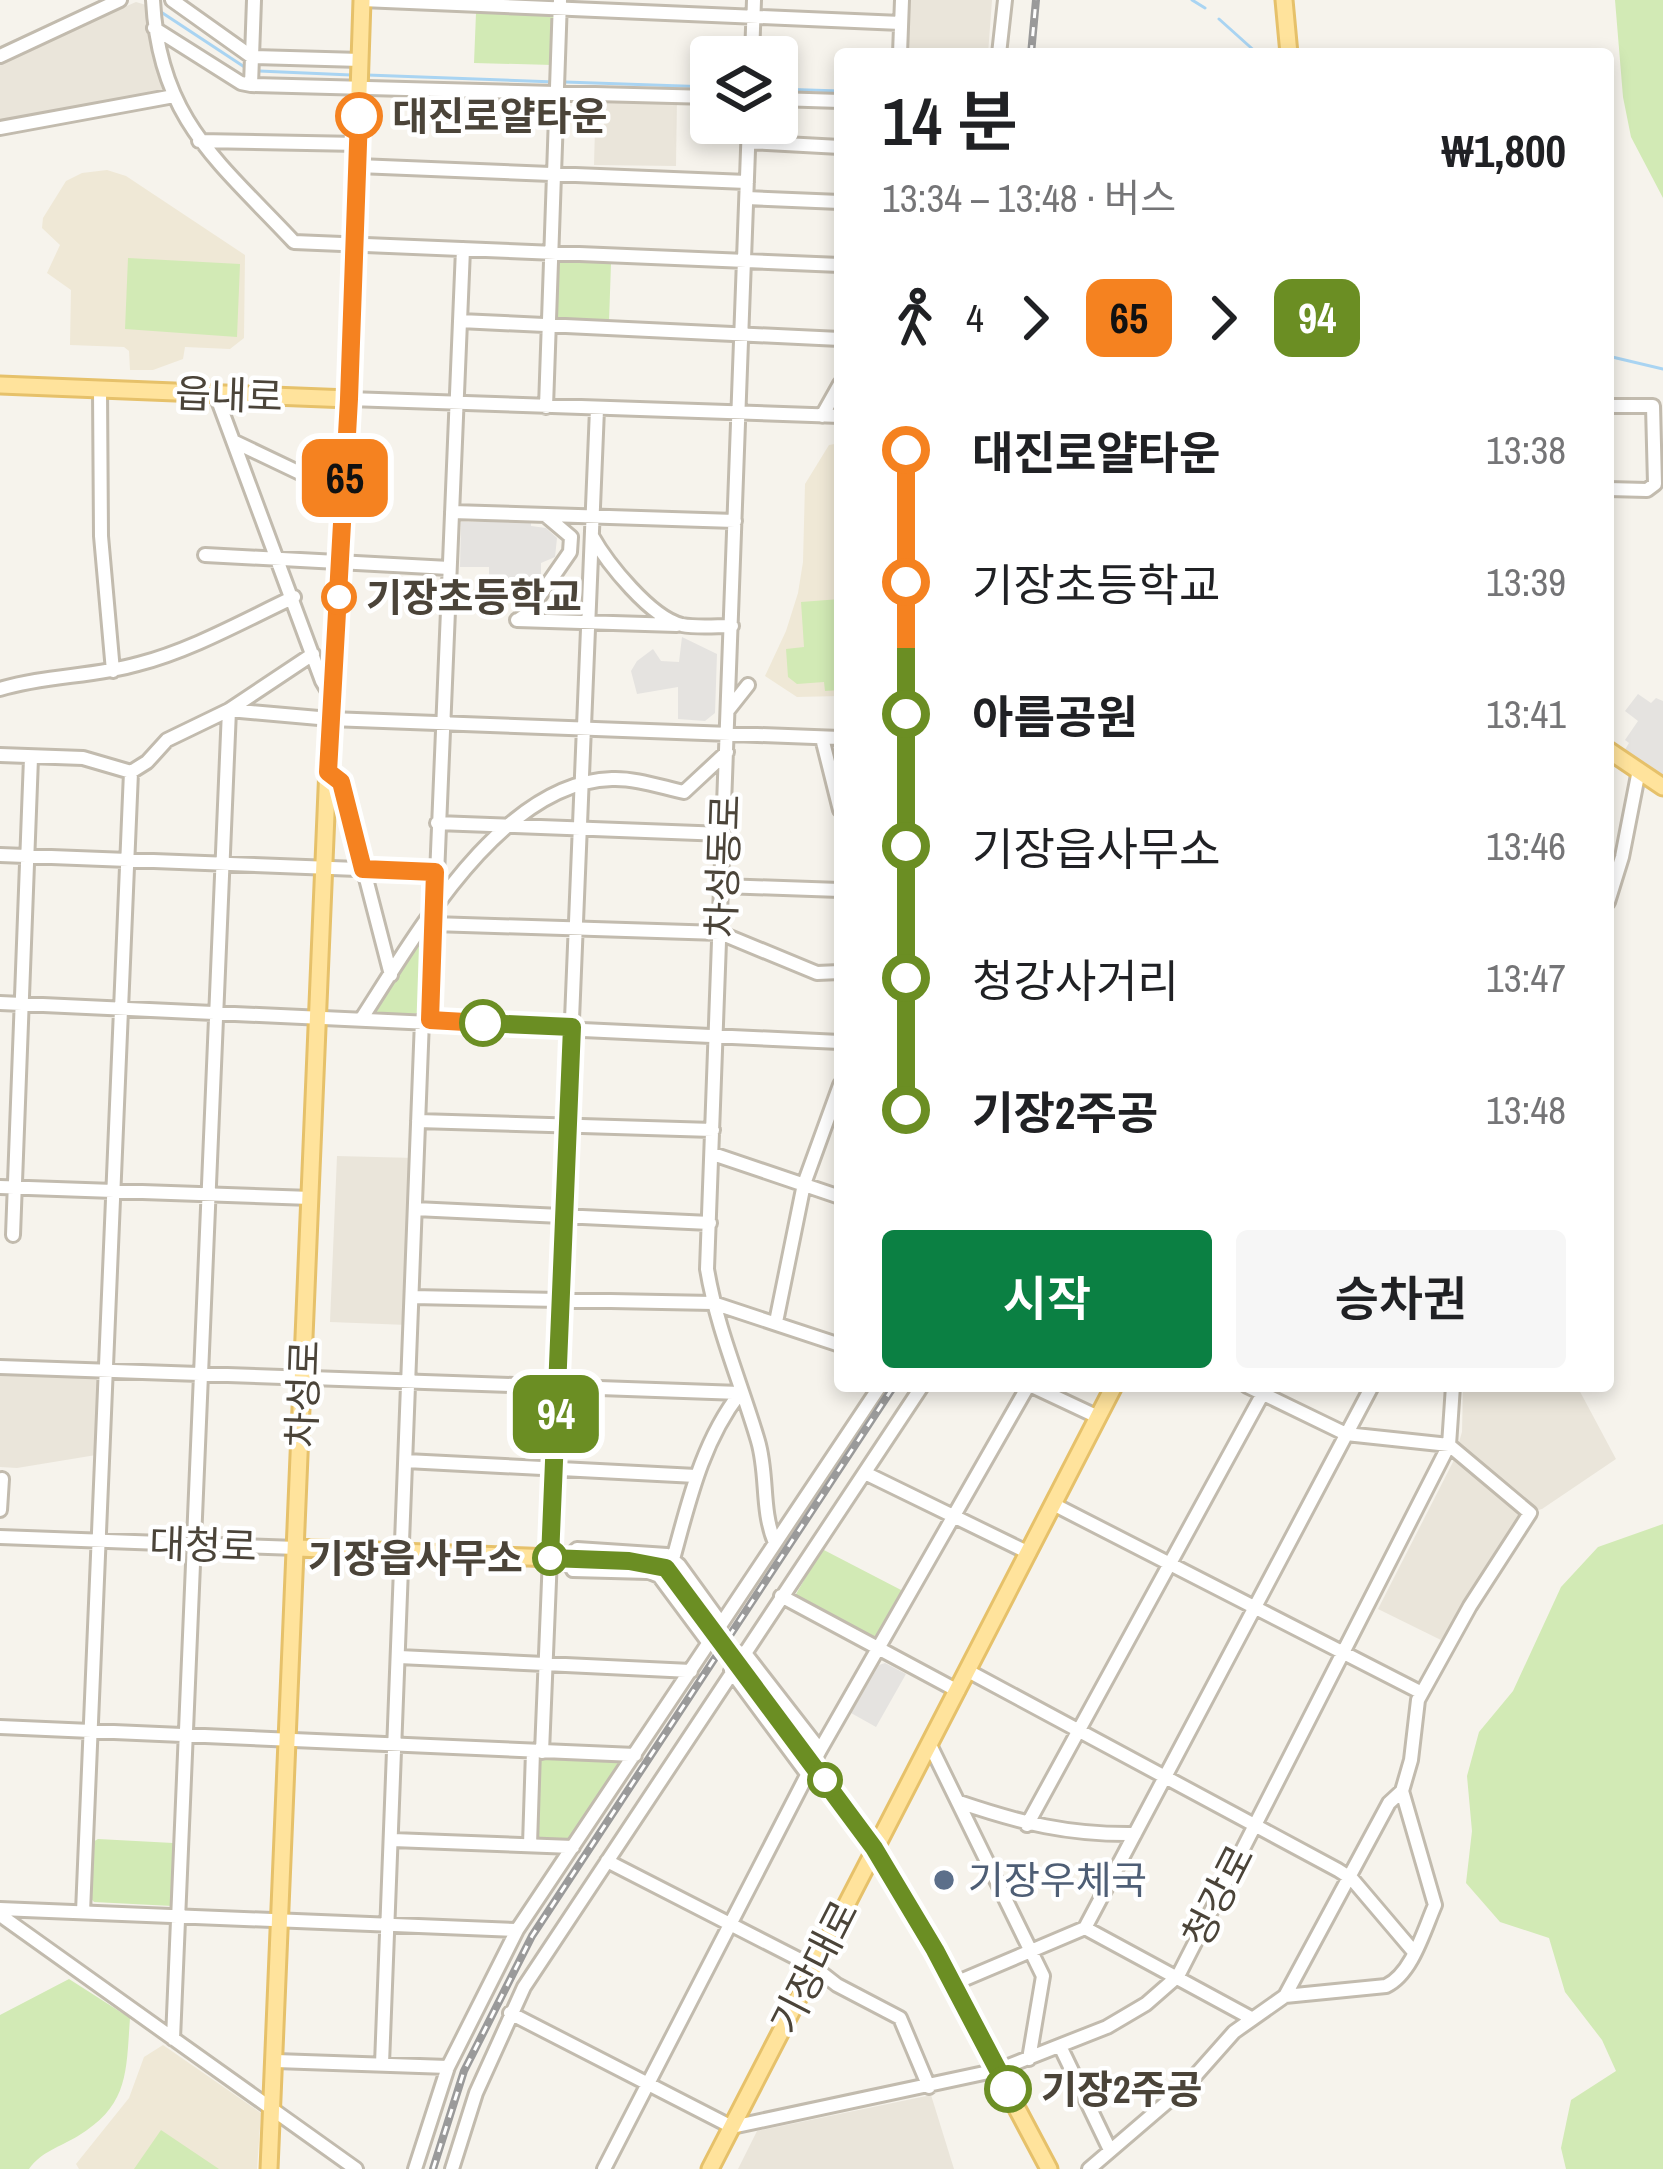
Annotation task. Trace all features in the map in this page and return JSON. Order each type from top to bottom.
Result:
[{"type":"main road","points":[[361,62],[362,0]]},
{"type":"main road","points":[[1284,0],[1288,48]]},
{"type":"main road","name":"차성로","points":[[269,2169],[361,62]]},
{"type":"main road","name":"읍내로","points":[[0,385],[349,399]]},
{"type":"main road","points":[[1614,754],[1663,787]]},
{"type":"main road","name":"기장대로","points":[[710,2169],[1111,1392]]},
{"type":"main road","name":"대청로","points":[[297,1548],[629,1561],[666,1568],[814,1763]]},
{"type":"main road","points":[[814,1763],[874,1848],[953,1984],[1048,2169]]},
{"type":"street","points":[[0,56],[120,0]]},
{"type":"street","points":[[152,0],[158,56],[199,141],[294,242],[834,265]]},
{"type":"street","points":[[172,0],[251,71],[360,85],[557,84],[690,95]]},
{"type":"street","points":[[154,28],[241,83],[251,71],[254,0]]},
{"type":"street","points":[[362,0],[560,4],[901,23]]},
{"type":"street","points":[[753,36],[754,0]]},
{"type":"street","points":[[900,48],[902,0]]},
{"type":"street","points":[[1000,48],[1005,0]]},
{"type":"street","points":[[546,407],[560,4]]},
{"type":"street","points":[[251,71],[361,62]]},
{"type":"street","points":[[0,128],[174,95]]},
{"type":"street","points":[[798,100],[834,101]]},
{"type":"street","points":[[199,141],[359,144]]},
{"type":"street","name":"차성동로","points":[[749,144],[706,1269],[712,1303],[759,1443],[766,1521],[775,1543]]},
{"type":"street","points":[[785,144],[834,147]]},
{"type":"street","points":[[358,166],[747,182]]},
{"type":"street","points":[[747,198],[834,202]]},
{"type":"street","points":[[382,2064],[418,1121],[434,924],[463,249]]},
{"type":"street","points":[[460,321],[834,339]]},
{"type":"street","points":[[100,390],[100,536],[112,670]]},
{"type":"street","points":[[216,394],[322,681],[334,700]]},
{"type":"street","points":[[822,416],[834,395]]},
{"type":"street","name":"읍내로","points":[[349,399],[834,416]]},
{"type":"street","points":[[1614,406],[1653,406],[1658,444],[1653,487],[1614,489]]},
{"type":"street","points":[[530,1845],[546,1663],[597,409]]},
{"type":"street","points":[[233,442],[344,494]]},
{"type":"street","points":[[452,512],[735,521]]},
{"type":"street","points":[[545,515],[571,537],[570,552],[517,620],[732,626]]},
{"type":"street","points":[[592,535],[610,567],[678,625]]},
{"type":"street","points":[[205,555],[449,568]]},
{"type":"street","points":[[0,689],[38,677],[112,670],[165,657],[294,597]]},
{"type":"street","points":[[0,755],[82,758],[131,772],[167,740],[230,710],[314,654]]},
{"type":"street","points":[[729,709],[748,685]]},
{"type":"street","points":[[230,710],[330,719],[834,738]]},
{"type":"street","points":[[173,2038],[230,710]]},
{"type":"street","points":[[822,738],[834,786]]},
{"type":"street","points":[[362,1018],[434,909],[507,826],[548,795],[582,783],[620,779],[684,792],[727,752]]},
{"type":"street","points":[[13,1235],[8,1187],[23,1004],[31,758]]},
{"type":"street","points":[[1614,883],[1639,770]]},
{"type":"street","points":[[83,1912],[131,772]]},
{"type":"street","name":"차성로","points":[[328,772],[341,782],[391,975]]},
{"type":"street","points":[[437,823],[724,834]]},
{"type":"street","points":[[0,855],[435,872]]},
{"type":"street","points":[[722,886],[834,890]]},
{"type":"street","points":[[434,924],[721,933],[817,973],[834,972]]},
{"type":"street","points":[[0,1003],[834,1042]]},
{"type":"street","points":[[776,1322],[804,1184],[834,1102]]},
{"type":"street","points":[[418,1121],[713,1130]]},
{"type":"street","points":[[713,1154],[834,1195]]},
{"type":"street","points":[[8,1187],[311,1198]]},
{"type":"street","points":[[415,1209],[710,1222]]},
{"type":"street","points":[[412,1297],[712,1303],[834,1343]]},
{"type":"street","points":[[0,1367],[740,1393]]},
{"type":"street","points":[[415,2169],[448,2067],[517,1930],[876,1392]]},
{"type":"street","points":[[452,2169],[476,2093],[510,2014],[731,1670],[918,1392]]},
{"type":"street","points":[[604,2169],[814,1763],[1026,1392]]},
{"type":"street","points":[[1043,1392],[1098,1417]]},
{"type":"street","points":[[1027,1825],[1263,1392]]},
{"type":"street","points":[[1268,1392],[1346,1434],[1449,1445],[1530,1513],[1420,1693],[1402,1791],[1390,1803],[1285,1996]]},
{"type":"street","points":[[953,1984],[1085,1928],[1369,1392]]},
{"type":"street","name":"청강로","points":[[732,2128],[998,2070],[1107,2027],[1146,2004],[1178,1976],[1449,1445],[1453,1392]]},
{"type":"street","points":[[673,1558],[696,1476],[724,1413],[740,1393]]},
{"type":"street","points":[[406,1461],[696,1476]]},
{"type":"street","points":[[865,1473],[1029,1553]]},
{"type":"street","points":[[0,1510],[2,1479]]},
{"type":"street","points":[[1053,1504],[1420,1693]]},
{"type":"street","name":"대청로","points":[[0,1537],[297,1548]]},
{"type":"street","points":[[708,1642],[659,1576],[573,1570],[568,1558],[577,1549],[648,1552],[673,1558],[721,1623]]},
{"type":"street","points":[[781,1596],[958,1691]]},
{"type":"street","points":[[744,1652],[814,1763]]},
{"type":"street","points":[[399,1657],[691,1671]]},
{"type":"street","points":[[731,1670],[814,1763]]},
{"type":"street","points":[[968,1671],[1350,1878],[1414,1952]]},
{"type":"street","points":[[0,1727],[635,1755]]},
{"type":"street","points":[[929,1743],[1034,1951],[1044,1985],[1029,2059]]},
{"type":"street","points":[[1089,2169],[1187,2085],[1217,2048],[1285,1996],[1386,1986],[1399,1980],[1436,1905],[1402,1791]]},
{"type":"street","points":[[958,1802],[1027,1825],[1082,1835],[1135,1834]]},
{"type":"street","points":[[393,1840],[573,1847]]},
{"type":"street","points":[[607,1861],[814,1967],[837,1985],[900,2018],[928,2087]]},
{"type":"street","points":[[0,1912],[517,1930]]},
{"type":"street","points":[[0,1912],[356,2169]]},
{"type":"street","points":[[1085,1928],[1251,2018]]},
{"type":"street","points":[[510,2014],[732,2128]]},
{"type":"street","points":[[1060,2046],[1110,2150]]},
{"type":"street","points":[[276,2061],[448,2067]]},
{"type":"shaded area","points":[[904,0],[992,0],[988,48],[902,48]]},
{"type":"shaded area","points":[[136,2],[146,5],[152,56],[168,92],[0,123],[0,61]]},
{"type":"shaded area","points":[[605,95],[677,97],[676,166],[594,165],[595,128],[604,127]]},
{"type":"shaded area","points":[[107,170],[126,176],[245,255],[244,338],[230,349],[185,347],[183,359],[153,370],[130,370],[129,351],[124,347],[70,345],[71,290],[47,273],[60,245],[42,228],[43,218],[66,181]]},
{"type":"shaded area","points":[[834,444],[834,696],[797,697],[765,676],[798,593],[805,484]]},
{"type":"shaded area","points":[[461,522],[531,522],[557,538],[555,557],[541,563],[541,576],[523,595],[499,596],[489,582],[489,567],[460,567]]},
{"type":"shaded area","points":[[682,637],[717,654],[715,713],[705,721],[678,719],[678,687],[637,694],[631,671],[637,661],[653,649],[661,661],[679,662]]},
{"type":"shaded area","points":[[1638,694],[1651,703],[1656,698],[1663,701],[1663,782],[1623,753],[1629,743],[1625,740],[1638,721],[1625,711]]},
{"type":"shaded area","points":[[337,1156],[415,1158],[408,1325],[330,1322]]},
{"type":"shaded area","points":[[0,1374],[97,1377],[96,1455],[0,1467]]},
{"type":"shaded area","points":[[1463,1392],[1580,1392],[1616,1459],[1542,1509],[1524,1514],[1465,1602],[1447,1643],[1378,1609],[1453,1462],[1462,1432]]},
{"type":"shaded area","points":[[885,1663],[906,1674],[876,1727],[851,1713],[879,1665]]},
{"type":"shaded area","points":[[163,2045],[261,2113],[257,2169],[79,2169],[76,2164],[129,2098],[144,2057]]},
{"type":"shaded area","points":[[931,2095],[954,2169],[738,2169],[757,2131]]},
{"type":"green space","points":[[1615,0],[1663,0],[1663,198],[1631,137]]},
{"type":"green space","points":[[482,8],[550,10],[554,17],[553,65],[474,63],[476,13]]},
{"type":"green space","points":[[128,258],[240,264],[237,337],[125,329]]},
{"type":"green space","points":[[560,258],[606,259],[611,264],[609,321],[559,323],[552,317],[555,263]]},
{"type":"green space","points":[[834,599],[834,690],[825,691],[824,682],[797,684],[788,677],[786,649],[804,647],[801,602]]},
{"type":"green space","points":[[428,925],[426,1011],[373,1013]]},
{"type":"green space","points":[[1663,1524],[1663,2169],[1566,2169],[1561,2148],[1571,2100],[1616,2071],[1602,2040],[1565,1992],[1549,1938],[1500,1922],[1466,1883],[1472,1831],[1467,1776],[1479,1732],[1513,1691],[1561,1587],[1598,1547]]},
{"type":"green space","points":[[822,1549],[903,1591],[875,1637],[870,1639],[799,1600],[796,1594]]},
{"type":"green space","points":[[537,1756],[623,1761],[569,1841],[533,1841]]},
{"type":"green space","points":[[98,1839],[173,1843],[178,1847],[177,1902],[172,1906],[94,1902],[88,1895],[91,1843]]},
{"type":"green space","points":[[69,1979],[130,2018],[122,2086],[107,2112],[78,2136],[29,2169],[0,2169],[0,2015]]},
{"type":"green space","points":[[161,2130],[219,2169],[134,2169]]},
{"type":"waterway","points":[[1192,0],[1205,8]]},
{"type":"waterway","points":[[161,12],[249,70]]},
{"type":"waterway","points":[[1219,19],[1251,48]]},
{"type":"waterway","points":[[259,71],[351,75]]},
{"type":"waterway","points":[[367,75],[555,82]]},
{"type":"waterway","points":[[565,82],[690,86]]},
{"type":"waterway","points":[[798,90],[834,91]]},
{"type":"waterway","points":[[1614,357],[1663,369]]},
{"type":"railway","points":[[1032,48],[1036,0]]},
{"type":"railway","points":[[433,2169],[464,2071],[532,1936],[890,1392]]},
{"type":"bus line","name":"65","points":[[359,116],[328,772],[341,782],[363,869],[435,872],[430,1020],[483,1023]]},
{"type":"bus line","name":"94","points":[[483,1023],[572,1027],[550,1558],[653,1563],[666,1568],[898,1884],[1008,2089]]},
{"type":"place","name":"대진로얄타운","points":[[359,116]]},
{"type":"place","name":"기장초등학교","points":[[339,597]]},
{"type":"place","name":"기장읍사무소","points":[[550,1558]]},
{"type":"place","name":"기장우체국","points":[[944,1880]]},
{"type":"place","name":"기장2주공","points":[[1008,2089]]}]
